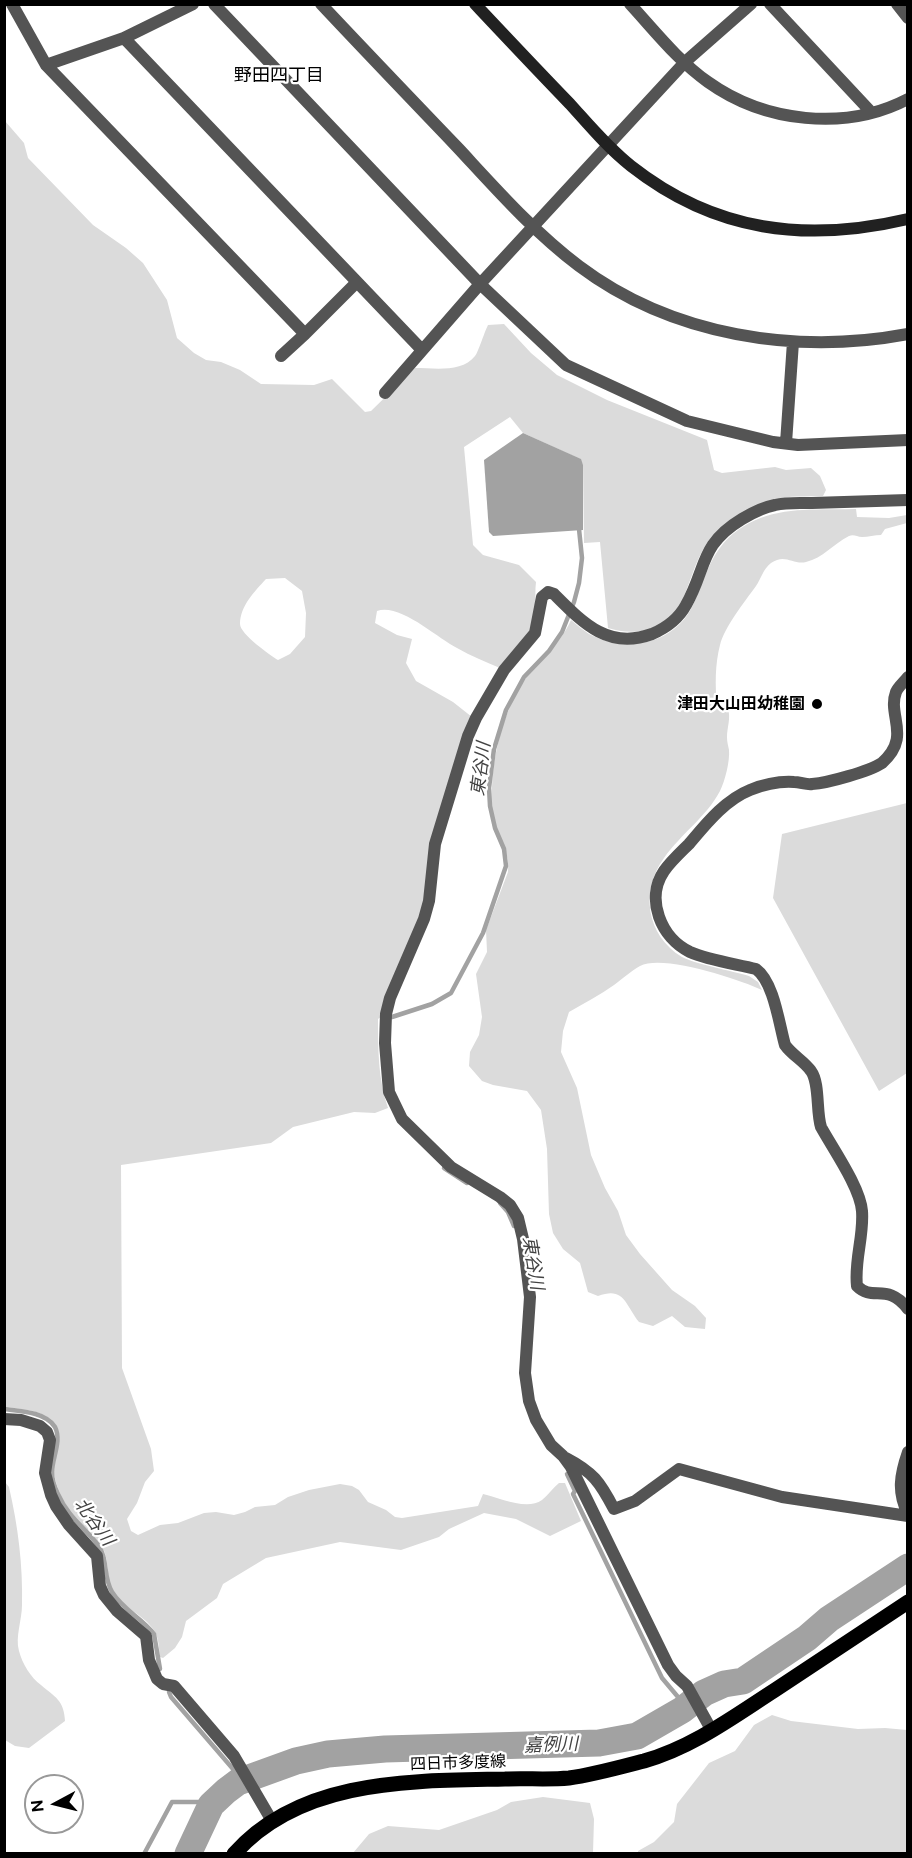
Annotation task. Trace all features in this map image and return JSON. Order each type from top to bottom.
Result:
[{"type":"main road","name":"四日市多度線","points":[[234,1854],[244,1842],[272,1821],[305,1804],[355,1789],[390,1784],[569,1778],[644,1761],[674,1751],[712,1731],[908,1602]]},
{"type":"street","points":[[12,4],[46,64],[305,334]]},
{"type":"street","points":[[46,64],[124,38],[193,4]]},
{"type":"street","points":[[213,4],[480,284],[566,365],[687,421],[773,442],[798,445],[908,440]]},
{"type":"street","points":[[321,4],[533,228],[606,284],[675,317],[728,333],[793,342],[842,343],[908,334]]},
{"type":"street","points":[[475,4],[609,146],[631,166],[704,209],[753,225],[812,232],[871,227],[908,219]]},
{"type":"street","points":[[630,4],[706,81],[766,111],[797,117],[846,118],[908,99]]},
{"type":"street","points":[[385,393],[480,284],[685,62],[751,4]]},
{"type":"street","points":[[770,4],[871,112]]},
{"type":"street","points":[[897,4],[908,18]]},
{"type":"street","points":[[124,38],[422,350]]},
{"type":"street","points":[[281,356],[357,282]]},
{"type":"street","points":[[786,443],[793,342]]},
{"type":"street","points":[[908,500],[776,504],[760,510],[727,529],[714,543],[704,558],[686,605],[674,620],[661,630],[643,637],[625,640],[611,638],[580,620],[554,594],[548,592],[542,597],[535,633],[504,670],[476,718],[435,844],[429,901],[424,919],[390,998],[386,1014],[385,1043],[389,1092],[402,1119],[451,1167],[500,1197],[518,1218],[531,1297],[525,1373],[529,1401],[536,1420],[551,1445],[563,1456],[585,1468],[594,1476],[614,1509],[635,1501],[679,1469],[782,1497],[908,1515]]},
{"type":"street","points":[[908,677],[897,691],[895,698],[901,733],[896,747],[884,762],[872,769],[811,784],[773,782],[747,791],[716,813],[664,871],[658,883],[656,898],[658,916],[662,926],[681,946],[691,952],[756,969],[763,974],[768,984],[785,1045],[813,1073],[821,1127],[860,1198],[862,1213],[855,1274],[857,1286],[868,1292],[894,1295],[908,1309]]},
{"type":"street","points":[[4,1419],[21,1420],[40,1426],[47,1432],[50,1440],[45,1473],[51,1495],[69,1525],[97,1556],[100,1586],[104,1595],[117,1611],[146,1636],[149,1660],[157,1679],[163,1684],[174,1686],[241,1765],[272,1821]]},
{"type":"street","points":[[908,1452],[901,1473],[901,1499],[908,1515]]},
{"type":"street","points":[[563,1456],[576,1477],[668,1665],[687,1686],[712,1731]]},
{"type":"shaded area","points":[[5,121],[24,143],[28,158],[93,225],[143,263],[167,300],[177,338],[206,360],[221,362],[240,370],[261,384],[314,385],[332,379],[365,412],[371,411],[415,368],[447,368],[463,365],[476,354],[488,325],[504,324],[531,353],[557,375],[607,400],[707,440],[714,470],[722,473],[775,467],[786,470],[811,468],[820,476],[826,490],[823,496],[779,498],[748,511],[724,525],[707,542],[678,608],[672,616],[656,627],[627,632],[608,628],[600,542],[584,543],[583,465],[580,459],[523,433],[510,417],[464,447],[473,545],[483,555],[519,565],[536,582],[535,620],[529,636],[500,668],[457,648],[407,617],[386,610],[377,611],[375,623],[397,635],[412,639],[406,663],[416,681],[453,702],[472,717],[425,903],[382,1016],[378,1019],[380,1075],[388,1108],[375,1113],[354,1112],[293,1127],[271,1143],[121,1165],[122,1368],[151,1449],[154,1471],[145,1482],[137,1503],[127,1519],[131,1531],[138,1535],[160,1525],[178,1523],[204,1513],[234,1515],[255,1507],[275,1505],[288,1497],[309,1490],[340,1484],[352,1486],[359,1490],[368,1502],[395,1517],[402,1518],[478,1506],[483,1494],[513,1503],[536,1503],[559,1483],[565,1483],[581,1521],[550,1536],[516,1519],[484,1513],[449,1529],[439,1537],[401,1550],[340,1542],[266,1558],[223,1584],[217,1598],[186,1621],[182,1637],[175,1648],[163,1658],[160,1657],[158,1640],[153,1628],[114,1593],[109,1581],[103,1549],[75,1519],[60,1493],[54,1473],[59,1442],[55,1424],[51,1419],[39,1413],[5,1407]],"holes":[[[285,578],[302,591],[306,613],[305,637],[290,654],[278,660],[256,644],[241,628],[243,611],[249,599],[266,579]]]},
{"type":"shaded area","points":[[523,433],[581,459],[583,465],[583,530],[493,536],[489,532],[484,460]]},
{"type":"shaded area","points":[[856,509],[857,517],[889,518],[907,515],[907,523],[885,529],[881,535],[849,536],[818,557],[806,562],[781,559],[771,563],[722,638],[716,667],[716,683],[717,705],[728,709],[729,712],[727,737],[729,755],[725,777],[715,800],[664,858],[656,871],[652,884],[650,912],[654,925],[670,948],[688,960],[749,976],[758,982],[762,990],[701,969],[651,963],[640,966],[609,989],[569,1012],[563,1031],[561,1052],[577,1088],[591,1155],[618,1211],[626,1235],[672,1290],[695,1306],[706,1318],[705,1329],[685,1327],[672,1316],[653,1326],[639,1322],[619,1295],[613,1293],[598,1296],[588,1292],[580,1263],[563,1249],[553,1233],[549,1214],[547,1149],[541,1110],[527,1091],[482,1081],[469,1066],[470,1052],[479,1035],[482,1017],[476,974],[487,952],[486,930],[508,872],[506,852],[492,808],[493,773],[498,744],[506,717],[518,690],[556,644],[571,620],[589,634],[618,643],[647,642],[661,637],[684,620],[721,546],[738,530],[765,516],[795,510]]},
{"type":"shaded area","points":[[907,803],[907,1073],[879,1091],[773,898],[782,834]]},
{"type":"shaded area","points":[[5,1482],[9,1487],[21,1560],[22,1605],[19,1651],[30,1674],[61,1704],[65,1721],[29,1748],[15,1746],[5,1740]]},
{"type":"shaded area","points":[[772,1715],[791,1721],[858,1729],[907,1730],[907,1853],[638,1853],[654,1842],[674,1822],[677,1804],[709,1763],[735,1751],[754,1725]]},
{"type":"shaded area","points":[[543,1797],[590,1803],[594,1819],[593,1853],[353,1853],[369,1834],[388,1826],[439,1830],[497,1810],[511,1802]]},
{"type":"waterway","name":"東谷川","points":[[392,1017],[432,1004],[451,993],[483,933],[506,866],[504,849],[495,828],[490,806],[489,788],[494,749],[506,710],[524,677],[549,651],[562,632],[574,602],[582,558],[579,529]]},
{"type":"waterway","name":"東谷川","points":[[444,1168],[467,1183]]},
{"type":"waterway","name":"東谷川","points":[[500,1203],[508,1212],[514,1226]]},
{"type":"waterway","name":"北谷川","points":[[4,1409],[39,1415],[55,1427],[57,1444],[52,1472],[57,1492],[66,1509],[101,1550],[107,1580],[116,1598],[154,1634],[160,1669]]},
{"type":"waterway","name":"東谷川","points":[[567,1474],[575,1491],[573,1494],[662,1678],[678,1697],[682,1710]]},
{"type":"waterway","name":"嘉例川","points":[[188,1854],[211,1805],[226,1791],[238,1782],[296,1761],[328,1754],[385,1749],[599,1743],[637,1736],[682,1710],[704,1693],[724,1684],[743,1681],[807,1638],[829,1619],[908,1567]]},
{"type":"waterway","name":"北谷川","points":[[169,1692],[233,1769],[238,1782]]},
{"type":"waterway","points":[[144,1854],[172,1802],[201,1802],[211,1805]]},
{"type":"place","name":"津田大山田幼稚園","points":[[817,704]]},
{"type":"district","name":"野田四丁目","points":[[279,75]]}]
